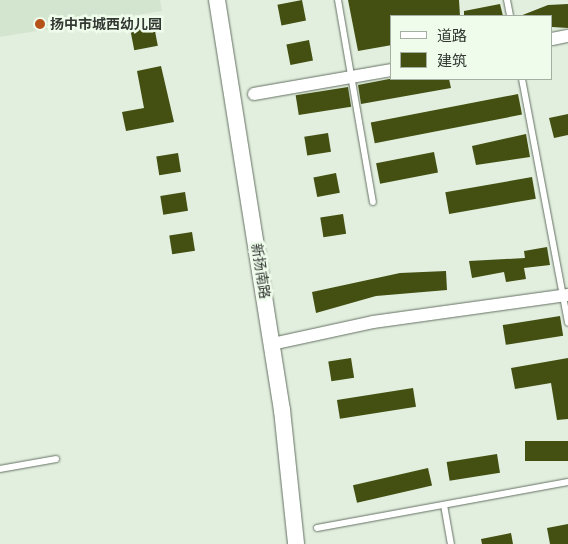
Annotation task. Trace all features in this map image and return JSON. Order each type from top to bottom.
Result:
[{"type":"street","name":"新扬南路","points":[[218,0],[272,344],[296,544]]},
{"type":"street","points":[[553,39],[568,36]]},
{"type":"street","points":[[254,94],[390,70]]},
{"type":"street","points":[[272,344],[373,322],[566,295]]},
{"type":"lane","points":[[338,0],[353,76],[373,202]]},
{"type":"lane","points":[[507,0],[510,15]]},
{"type":"lane","points":[[522,80],[566,295],[568,323]]},
{"type":"lane","points":[[0,469],[56,459]]},
{"type":"lane","points":[[317,528],[568,482]]},
{"type":"lane","points":[[444,505],[451,544]]},
{"type":"shaded area","name":"扬中市城西幼儿园","points":[[0,0],[160,0],[162,11],[0,37]]},
{"type":"building","points":[[302,0],[306,21],[281,25],[277,5]]},
{"type":"building","points":[[348,0],[459,0],[460,15],[390,15],[390,45],[358,51]]},
{"type":"building","points":[[500,4],[503,15],[464,15],[464,11]]},
{"type":"building","points":[[568,4],[568,28],[553,27],[553,15],[523,15],[548,5]]},
{"type":"building","points":[[154,26],[158,46],[134,50],[130,31]]},
{"type":"building","points":[[309,40],[313,61],[290,65],[286,44]]},
{"type":"building","points":[[161,66],[174,122],[126,131],[122,112],[144,108],[137,71]]},
{"type":"building","points":[[389,79],[449,80],[451,88],[361,104],[358,85]]},
{"type":"building","points":[[348,87],[351,107],[299,115],[296,95]]},
{"type":"building","points":[[518,94],[522,115],[375,143],[371,123]]},
{"type":"building","points":[[568,114],[568,135],[554,138],[549,118]]},
{"type":"building","points":[[328,133],[331,152],[307,156],[304,137]]},
{"type":"building","points":[[526,134],[530,157],[476,165],[472,146]]},
{"type":"building","points":[[434,152],[438,173],[380,184],[376,163]]},
{"type":"building","points":[[178,153],[181,172],[159,175],[156,156]]},
{"type":"building","points":[[336,173],[340,193],[317,197],[313,177]]},
{"type":"building","points":[[532,177],[536,199],[449,214],[445,192]]},
{"type":"building","points":[[185,192],[188,211],[163,215],[160,196]]},
{"type":"building","points":[[343,214],[346,234],[323,237],[320,218]]},
{"type":"building","points":[[192,232],[195,251],[172,254],[169,236]]},
{"type":"building","points":[[547,247],[550,265],[524,268],[526,279],[506,282],[504,272],[472,278],[469,261],[525,258],[524,251]]},
{"type":"building","points":[[446,271],[447,290],[376,296],[316,313],[312,292],[400,273]]},
{"type":"building","points":[[560,316],[563,336],[506,345],[503,325]]},
{"type":"building","points":[[351,358],[354,378],[331,381],[328,362]]},
{"type":"building","points":[[568,358],[568,419],[557,420],[551,383],[515,389],[511,368]]},
{"type":"building","points":[[413,388],[416,407],[340,419],[337,400]]},
{"type":"building","points":[[525,441],[568,441],[568,461],[525,461]]},
{"type":"building","points":[[497,454],[500,473],[450,481],[447,462]]},
{"type":"building","points":[[428,468],[432,486],[357,503],[353,485]]},
{"type":"building","points":[[568,524],[568,544],[550,544],[547,528]]},
{"type":"building","points":[[511,533],[513,544],[482,544],[481,539]]},
{"type":"place","name":"扬中市城西幼儿园","points":[[40,24]]}]
